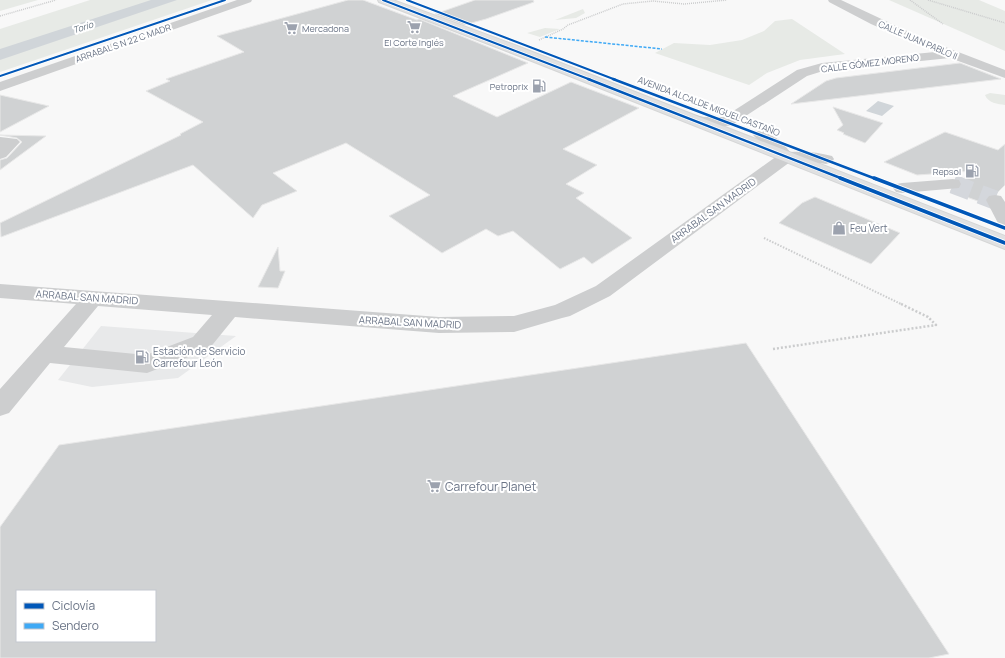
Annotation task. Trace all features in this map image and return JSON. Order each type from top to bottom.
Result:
[{"type":"main road","name":"AVENIDA ALCALDE MIGUEL CASTAÑO","points":[[382,0],[508,47],[1005,243]]},
{"type":"main road","name":"AVENIDA ALCALDE MIGUEL CASTAÑO","points":[[407,0],[1005,228]]},
{"type":"street","name":"ARRABAL S N 22 C MADR","points":[[0,87],[247,0]]},
{"type":"street","name":"CALLE JUAN PABLO II","points":[[833,0],[861,15],[950,54],[1005,74]]},
{"type":"street","name":"CALLE GÓMEZ MORENO","points":[[727,122],[802,73],[828,66],[950,54]]},
{"type":"street","points":[[686,117],[704,121],[727,122]]},
{"type":"street","points":[[761,135],[774,143],[786,157],[807,156],[826,159]]},
{"type":"street","points":[[0,142],[12,142],[0,154]]},
{"type":"street","name":"ARRABAL SAN MADRID","points":[[0,291],[439,326],[514,324],[562,311],[603,291],[786,157]]},
{"type":"street","points":[[902,188],[953,184]]},
{"type":"street","points":[[995,200],[1005,221]]},
{"type":"street","points":[[0,406],[93,298]]},
{"type":"street","points":[[45,354],[147,364],[201,343],[229,309]]},
{"type":"path","points":[[0,16],[56,0]]},
{"type":"path","points":[[539,40],[563,30],[568,25],[624,4],[653,1],[684,4],[728,0]]},
{"type":"path","points":[[910,0],[943,24]]},
{"type":"path","points":[[928,0],[1005,23]]},
{"type":"path","points":[[764,238],[928,317],[936,325],[773,349]]},
{"type":"shaded area","points":[[0,0],[38,0],[0,11]]},
{"type":"shaded area","points":[[90,0],[212,0],[0,72],[0,29]]},
{"type":"shaded area","points":[[889,0],[979,0],[1005,11],[1005,51]]},
{"type":"shaded area","points":[[583,9],[585,13],[576,18],[555,20]]},
{"type":"shaded area","points":[[792,19],[845,54],[800,60],[767,73],[749,85],[655,53],[674,43],[710,45],[742,40],[764,31],[775,21]]},
{"type":"shaded area","points":[[545,28],[560,29],[540,37],[527,33]]},
{"type":"shaded area","points":[[990,93],[1005,95],[1005,105],[988,100],[985,95]]},
{"type":"shaded area","name":"Estación de Servicio Carrefour León","points":[[101,326],[236,336],[178,378],[92,387],[58,380]]},
{"type":"water","name":"Torío","points":[[151,0],[177,0],[0,60],[0,49]]},
{"type":"water","points":[[878,101],[894,106],[882,116],[866,111]]},
{"type":"building","points":[[348,0],[363,0],[417,20],[419,19],[528,63],[453,96],[497,117],[571,82],[639,108],[563,149],[597,165],[566,184],[584,193],[576,198],[632,238],[592,264],[584,257],[560,269],[513,231],[498,236],[486,229],[442,253],[389,216],[430,195],[346,143],[273,173],[297,191],[262,205],[253,218],[193,165],[1,237],[0,223],[181,135],[180,134],[203,122],[146,91],[170,81],[166,79],[244,52],[217,36]]},
{"type":"building","points":[[475,0],[533,0],[534,2],[464,25],[435,14]]},
{"type":"building","points":[[960,63],[1001,79],[791,104],[826,81],[836,78]]},
{"type":"building","points":[[0,95],[49,106],[0,132]]},
{"type":"building","points":[[833,107],[883,123],[865,143],[837,130],[843,125]]},
{"type":"building","name":"Repsol","points":[[945,132],[998,150],[1005,144],[1005,185],[996,194],[988,195],[985,199],[986,204],[950,191],[960,189],[962,185],[961,181],[973,171],[917,175],[884,162]]},
{"type":"building","points":[[0,135],[46,136],[0,170],[0,160],[7,158],[22,142],[17,138]]},
{"type":"building","name":"Feu Vert","points":[[815,197],[900,233],[871,264],[779,223],[802,203]]},
{"type":"building","points":[[278,247],[280,271],[285,271],[278,288],[258,287]]},
{"type":"building","name":"Carrefour Planet","points":[[746,343],[949,654],[929,658],[0,658],[0,527],[59,445]]},
{"type":"tunnel","points":[[953,184],[995,200]]},
{"type":"marked path","points":[[545,37],[662,49]]},
{"type":"cycle path","points":[[0,76],[225,0]]},
{"type":"cycle path","points":[[383,0],[508,47],[1005,243]]},
{"type":"cycle path","points":[[407,0],[1005,228]]},
{"type":"place","name":"El Corte Inglés","points":[[414,27]]},
{"type":"place","name":"Mercadona","points":[[291,28]]},
{"type":"place","name":"Petroprix","points":[[539,86]]},
{"type":"place","name":"Repsol","points":[[972,171]]},
{"type":"place","name":"Feu Vert","points":[[839,228]]},
{"type":"place","name":"Estación de Servicio Carrefour León","points":[[142,357]]},
{"type":"place","name":"Carrefour Planet","points":[[434,486]]}]
